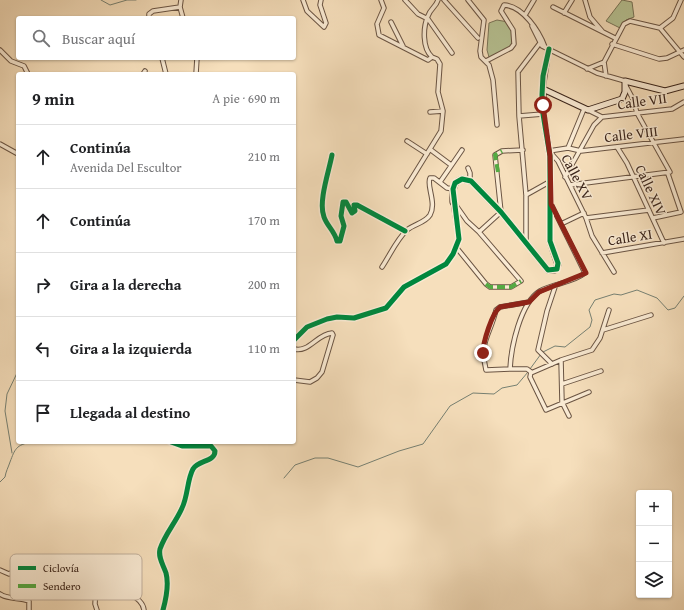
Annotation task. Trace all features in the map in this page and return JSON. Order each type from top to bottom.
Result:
[{"type":"street","points":[[181,0],[180,7],[182,16]]},
{"type":"street","points":[[303,0],[308,11],[324,27],[326,23],[320,5],[321,0]]},
{"type":"street","points":[[381,0],[384,8],[377,24],[377,31],[382,37],[403,46],[427,60],[430,60],[432,57]]},
{"type":"street","points":[[405,0],[418,14],[428,19],[452,53]]},
{"type":"street","points":[[407,186],[442,131],[443,112],[438,92],[440,64],[437,59],[432,57],[428,52],[424,39],[428,19],[427,16],[436,7],[438,0]]},
{"type":"street","points":[[444,0],[478,38]]},
{"type":"street","points":[[468,0],[484,20],[480,51],[481,57],[486,61],[494,85],[497,125]]},
{"type":"street","points":[[525,16],[534,0]]},
{"type":"street","points":[[564,13],[572,0]]},
{"type":"street","points":[[585,0],[590,16],[603,32]]},
{"type":"street","points":[[660,28],[673,18],[681,0]]},
{"type":"street","points":[[486,61],[511,48],[514,44],[514,35],[502,13],[502,6],[509,6],[525,16],[539,34],[545,47]]},
{"type":"street","points":[[150,16],[149,14],[153,11],[180,7]]},
{"type":"street","points":[[553,7],[616,38]]},
{"type":"street","points":[[606,76],[604,62],[612,44],[624,24],[630,21],[660,28],[684,57]]},
{"type":"street","points":[[391,22],[403,46]]},
{"type":"street","points":[[532,25],[540,43],[545,47],[606,76],[625,83],[665,91],[684,86]]},
{"type":"street","points":[[526,246],[526,195],[519,116],[518,72],[540,43]]},
{"type":"street","points":[[612,44],[658,59],[667,58],[684,50]]},
{"type":"street","points":[[468,168],[470,180],[501,212],[526,246],[548,270],[557,269],[558,263],[550,241],[551,204],[549,151],[543,114],[543,89],[549,49]]},
{"type":"street","points":[[0,50],[11,61],[24,66],[27,72]]},
{"type":"street","points":[[162,60],[166,72]]},
{"type":"street","points":[[196,72],[197,60]]},
{"type":"street","points":[[587,68],[604,62]]},
{"type":"street","points":[[549,151],[568,148],[586,110],[622,99],[625,83]]},
{"type":"street","points":[[625,83],[633,99],[637,113],[669,173],[681,212],[653,218]]},
{"type":"street","points":[[543,89],[602,117],[594,125],[581,151],[565,177]]},
{"type":"street","name":"Calle VII","points":[[602,117],[672,109],[684,102]]},
{"type":"street","points":[[430,112],[443,112]]},
{"type":"street","points":[[519,116],[543,114]]},
{"type":"street","name":"Calle VIII","points":[[568,148],[581,151],[684,139]]},
{"type":"street","points":[[407,141],[427,154]]},
{"type":"street","points":[[0,144],[16,153]]},
{"type":"street","name":"Calle XIV","points":[[617,147],[664,243]]},
{"type":"street","points":[[431,150],[451,164]]},
{"type":"street","points":[[440,182],[462,150]]},
{"type":"street","points":[[501,212],[498,172],[495,155],[502,151],[523,150]]},
{"type":"street","name":"Calle XV","points":[[549,151],[555,156],[584,213],[592,236],[614,272]]},
{"type":"street","points":[[332,155],[324,194],[323,212],[325,221],[335,233],[337,241],[340,241],[344,226],[341,216],[343,202],[346,202],[352,213],[355,211],[354,205],[356,204],[405,232]]},
{"type":"street","points":[[570,185],[669,173]]},
{"type":"street","points":[[382,267],[405,232],[425,220],[430,215],[432,196],[428,182],[430,178],[432,177],[447,188],[453,189]]},
{"type":"street","points":[[296,338],[303,330],[327,319],[337,317],[354,318],[386,308],[404,287],[446,264],[456,247],[459,235],[453,200],[453,189],[459,180],[470,180]]},
{"type":"street","points":[[526,195],[550,182]]},
{"type":"street","points":[[453,200],[457,208],[521,282],[511,288],[490,287],[456,247]]},
{"type":"street","points":[[510,369],[511,351],[529,302],[539,292],[586,273],[551,204]]},
{"type":"street","points":[[586,218],[649,210]]},
{"type":"street","points":[[479,232],[501,212]]},
{"type":"street","points":[[561,224],[584,213]]},
{"type":"street","name":"Calle XI","points":[[602,253],[684,240]]},
{"type":"street","points":[[552,364],[540,351],[550,297],[556,286]]},
{"type":"street","points":[[529,302],[500,307],[496,310],[486,338],[483,353],[486,370],[510,369],[530,371],[592,350],[603,330],[604,322],[609,310]]},
{"type":"street","points":[[603,330],[651,315]]},
{"type":"street","points":[[296,349],[305,348],[324,334],[332,333],[333,335],[320,375],[310,382],[296,380]]},
{"type":"street","points":[[561,360],[562,402],[568,416]]},
{"type":"street","points":[[530,371],[530,377],[546,410],[562,402],[589,392]]},
{"type":"street","points":[[562,384],[601,371]]},
{"type":"street","points":[[163,610],[167,577],[159,555],[160,549],[182,510],[194,468],[199,462],[212,458],[215,454],[215,451],[211,446],[182,446],[176,444]]},
{"type":"street","points":[[0,570],[10,573]]},
{"type":"street","points":[[0,594],[6,598],[10,598]]},
{"type":"street","points":[[26,600],[29,601],[29,610]]},
{"type":"street","points":[[95,600],[97,610]]},
{"type":"street","points":[[139,600],[144,610]]},
{"type":"green space","points":[[622,0],[632,2],[634,17],[626,20],[620,28],[606,21]]},
{"type":"green space","points":[[497,20],[508,22],[513,31],[515,41],[513,48],[494,58],[489,57],[487,50],[489,23]]},
{"type":"waterway","points":[[101,0],[110,5],[127,0],[136,0]]},
{"type":"waterway","points":[[543,352],[555,346],[565,347],[590,327],[592,320],[589,310],[595,300],[614,294],[621,295],[637,290],[657,298],[668,310],[675,308],[684,296]]},
{"type":"waterway","points":[[530,369],[541,354]]},
{"type":"waterway","points":[[284,478],[295,465],[315,458],[328,458],[358,467],[399,451],[423,444],[450,406],[473,393],[494,394],[502,388],[517,385],[528,372]]},
{"type":"waterway","points":[[12,453],[5,411],[7,394],[16,375]]},
{"type":"waterway","points":[[0,482],[5,477],[6,471],[15,451],[19,446],[25,444]]},
{"type":"marked path","points":[[498,172],[495,155],[502,151]]},
{"type":"marked path","points":[[486,284],[490,287],[511,287],[521,281]]},
{"type":"cycle path","points":[[296,338],[307,327],[327,319],[337,317],[354,318],[386,308],[404,287],[446,264],[453,254],[459,239],[453,189],[455,183],[462,179],[471,181],[501,212],[548,270],[557,269],[558,263],[550,241],[550,156],[543,114],[542,95],[543,76],[549,49]]},
{"type":"cycle path","points":[[332,155],[323,195],[322,211],[325,220],[337,241],[340,241],[344,226],[341,216],[343,202],[346,202],[352,213],[355,211],[354,205],[357,205],[405,231]]},
{"type":"cycle path","points":[[163,610],[167,582],[166,573],[160,558],[160,549],[180,513],[193,469],[195,466],[212,457],[215,451],[211,446],[182,446],[176,444]]},
{"type":"route","points":[[483,353],[488,331],[495,316],[496,310],[500,307],[529,302],[539,292],[586,273],[551,204],[550,156],[543,114],[543,105]]}]
